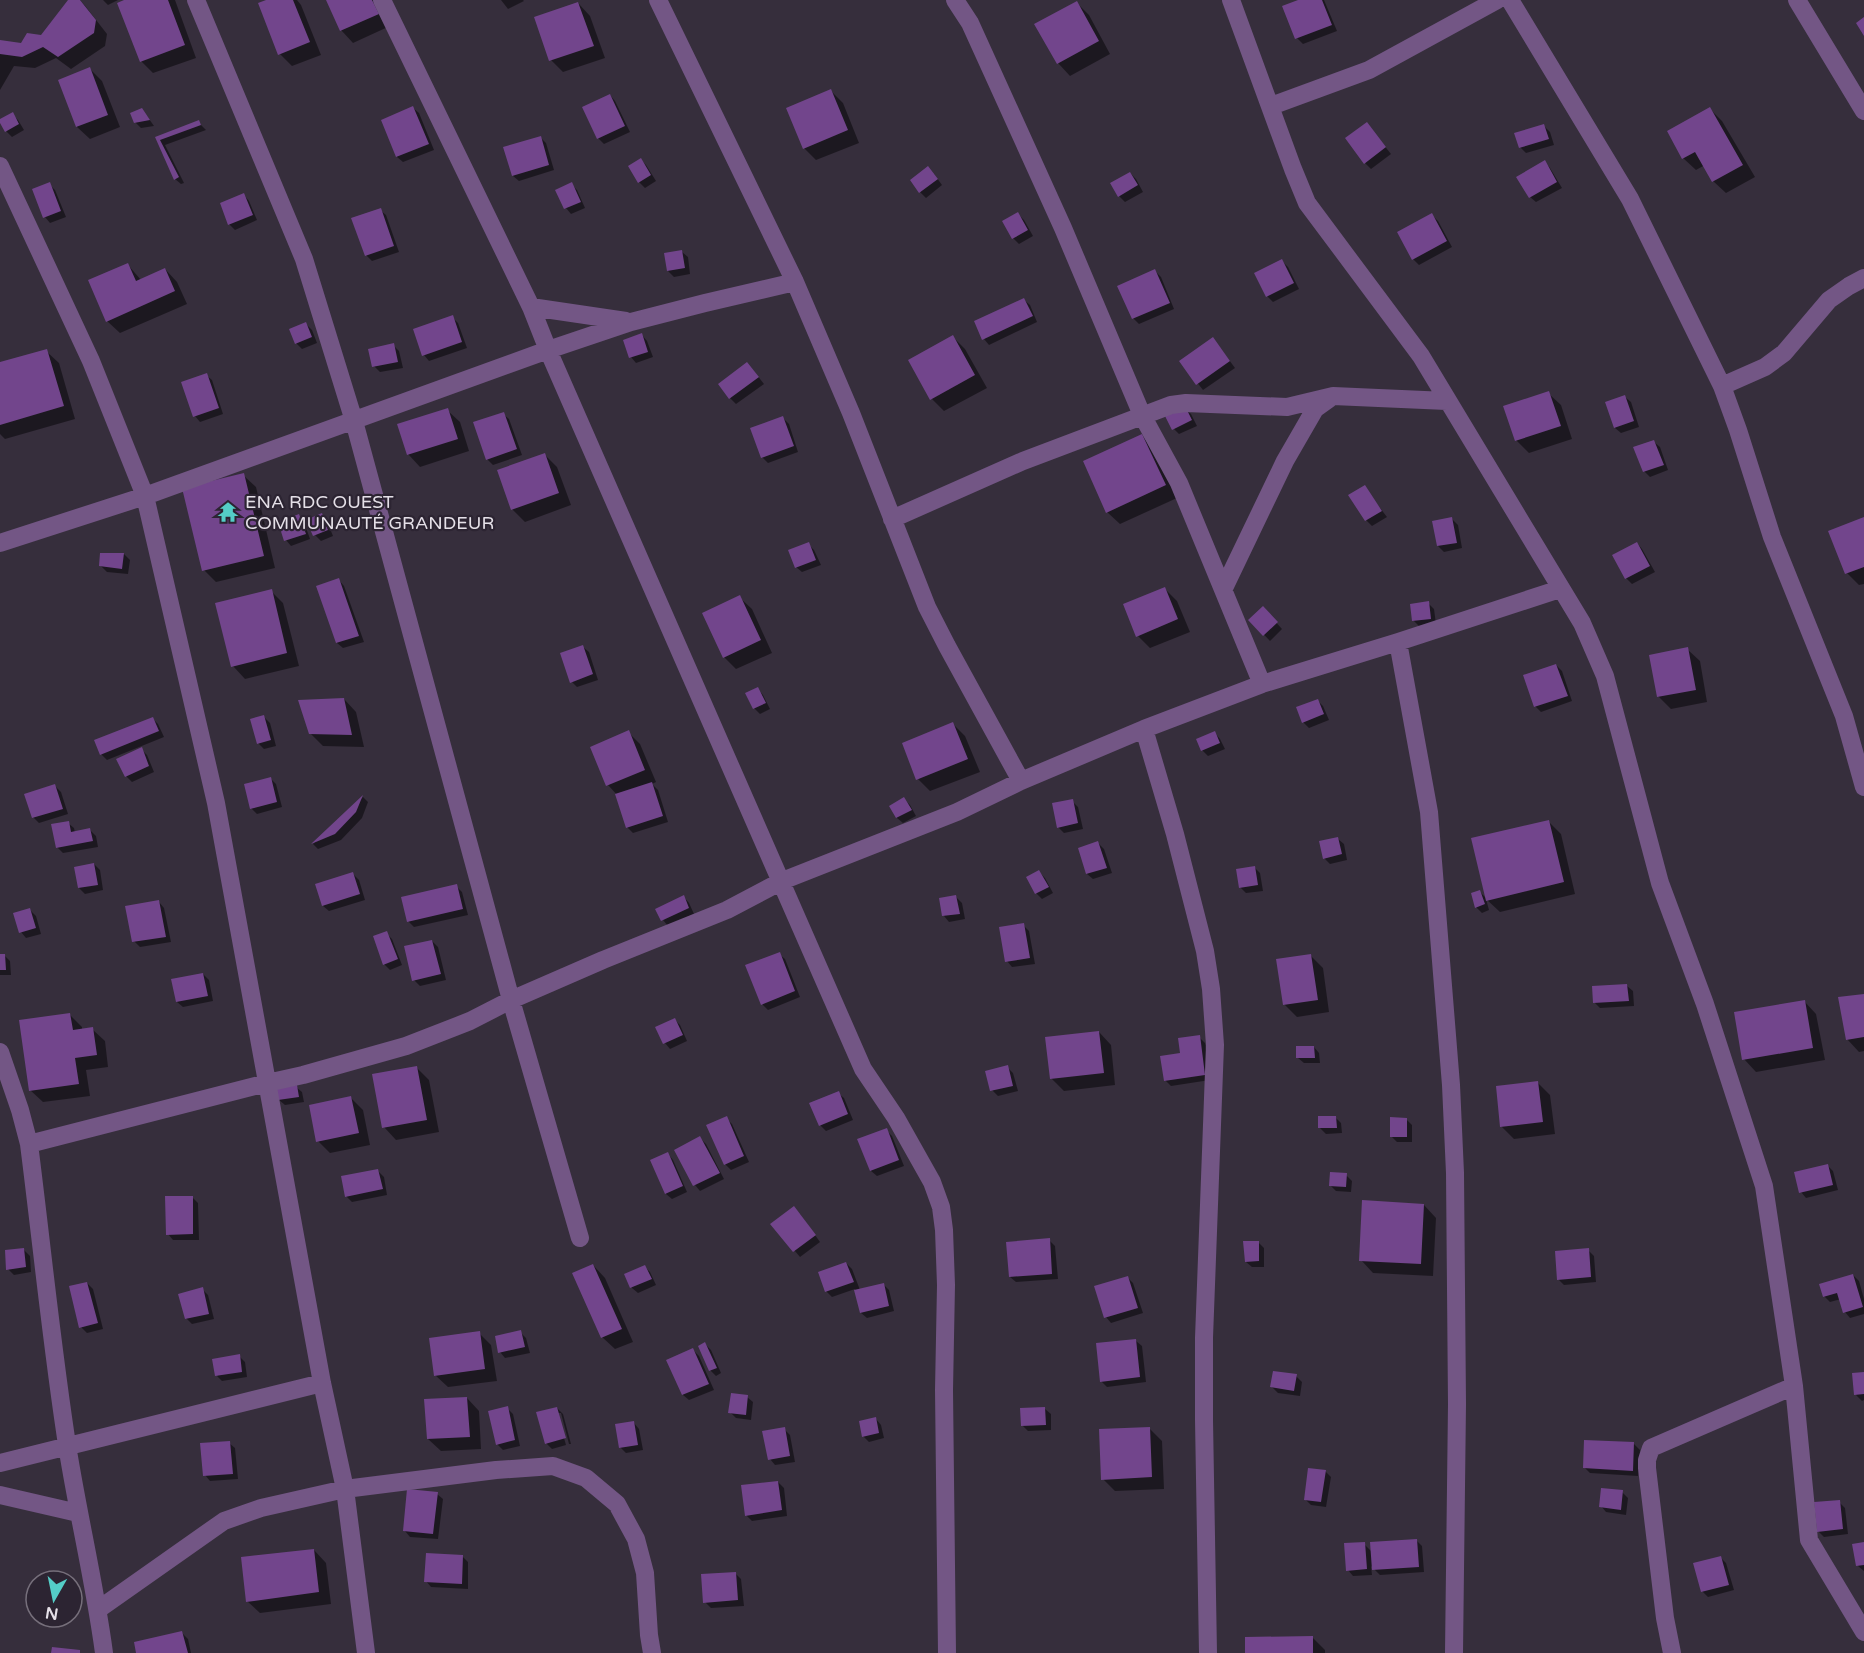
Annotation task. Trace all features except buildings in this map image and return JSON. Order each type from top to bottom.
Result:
[{"type":"street","points":[[196,0],[304,259],[354,421],[511,1000],[580,1238]]},
{"type":"street","points":[[382,0],[531,307],[863,1069],[902,1127],[932,1182],[941,1207],[946,1285],[944,1390],[948,1653]]},
{"type":"street","points":[[658,0],[795,282],[851,413],[923,596],[942,636],[1021,781]]},
{"type":"street","points":[[955,0],[970,23],[1063,228],[1142,415],[1179,483],[1262,684]]},
{"type":"street","points":[[1231,0],[1307,203],[1421,356],[1581,624],[1605,676],[1660,883],[1705,1004],[1764,1186],[1794,1386],[1809,1540],[1864,1632]]},
{"type":"street","points":[[1271,106],[1369,70],[1497,0]]},
{"type":"street","points":[[1510,0],[1630,199],[1722,386],[1772,537],[1844,716],[1864,787]]},
{"type":"street","points":[[1797,0],[1864,111]]},
{"type":"street","points":[[0,166],[91,361],[145,496],[216,803],[322,1383],[345,1490],[366,1653]]},
{"type":"street","points":[[1722,386],[1765,367],[1784,353],[1829,300],[1849,285],[1864,278]]},
{"type":"street","points":[[0,543],[145,496],[631,322],[795,282]]},
{"type":"street","points":[[531,307],[631,322]]},
{"type":"street","points":[[892,519],[1023,461],[1171,405],[1186,403],[1287,407],[1333,396],[1447,401]]},
{"type":"street","points":[[1224,588],[1285,461],[1315,409],[1333,396]]},
{"type":"street","points":[[29,1144],[326,1070],[406,1046],[470,1021],[511,1000],[727,909],[782,881],[957,812],[1021,781],[1144,729],[1262,684],[1560,589]]},
{"type":"street","points":[[1398,642],[1429,812],[1451,1085],[1455,1173],[1457,1404],[1454,1653]]},
{"type":"street","points":[[1144,729],[1175,834],[1205,951],[1211,989],[1215,1045],[1204,1350],[1208,1653]]},
{"type":"street","points":[[0,1052],[29,1144],[67,1447],[78,1513],[99,1609],[104,1653]]},
{"type":"street","points":[[0,1463],[322,1383]]},
{"type":"street","points":[[1672,1653],[1665,1618],[1647,1468],[1649,1452],[1651,1448],[1794,1386]]},
{"type":"street","points":[[99,1609],[224,1521],[261,1508],[345,1490],[496,1470],[553,1466],[586,1478],[617,1504],[636,1539],[645,1573],[652,1653]]},
{"type":"street","points":[[0,1495],[78,1513]]},
{"type":"place","name":"ENA RDC OUEST COMMUNAUTÉ GRANDEUR","points":[[228,512]]}]
